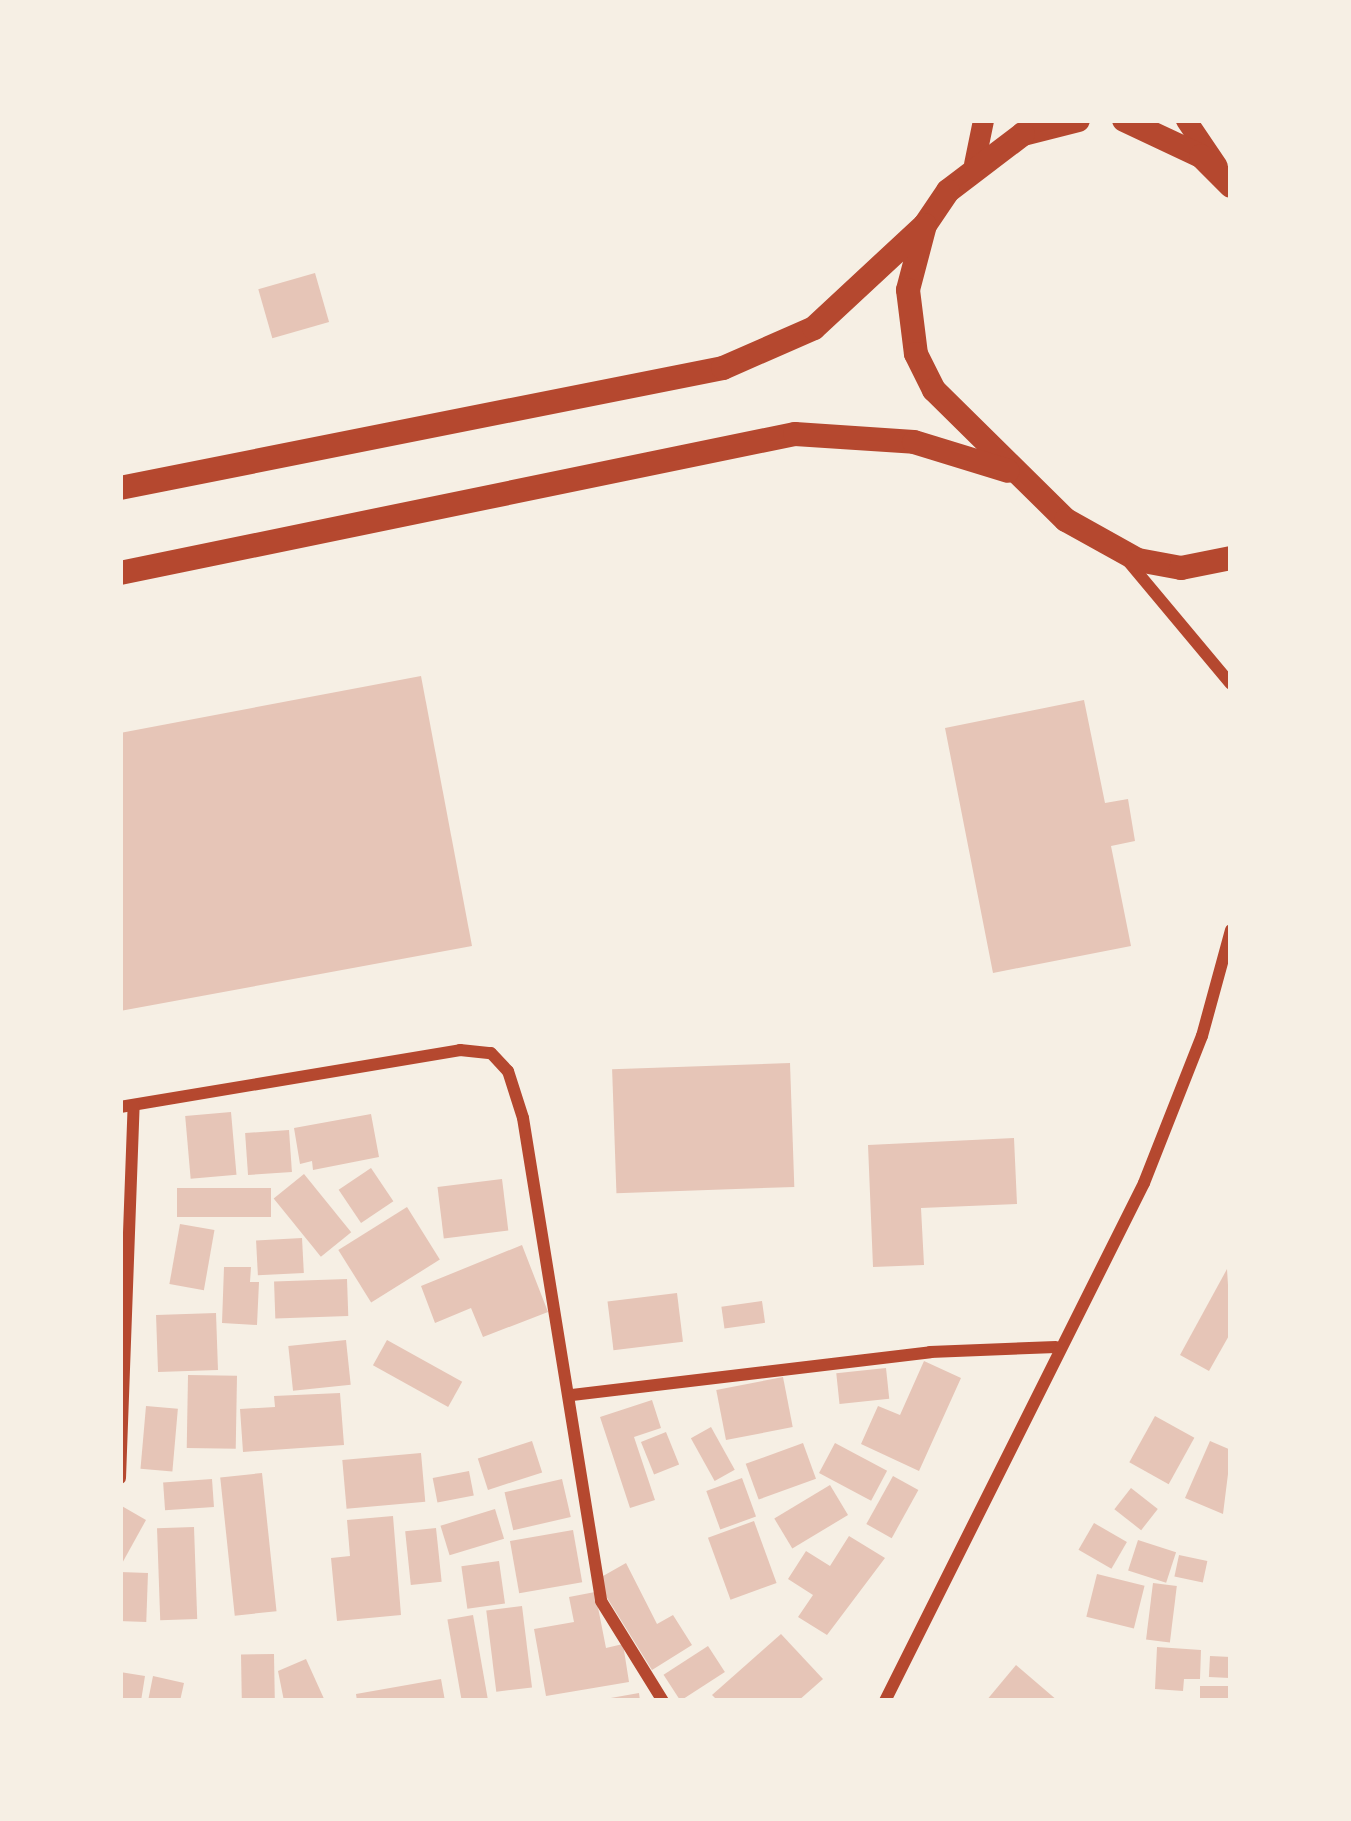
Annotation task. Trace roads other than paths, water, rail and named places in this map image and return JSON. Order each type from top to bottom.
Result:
[{"type":"main road","points":[[120,488],[723,368],[814,328],[926,225],[974,164],[1023,134],[1078,120]]},
{"type":"main road","points":[[1124,120],[1201,156],[1231,186]]},
{"type":"main road","points":[[926,225],[908,290],[916,354],[934,390],[1008,471],[1119,551],[1181,568],[1231,558]]},
{"type":"main road","points":[[120,573],[795,434],[914,442],[1008,471]]},
{"type":"street","points":[[974,164],[983,120]]},
{"type":"street","points":[[1186,120],[1231,186]]},
{"type":"street","points":[[1119,551],[1231,684]]},
{"type":"street","points":[[885,1701],[1056,1347],[1144,1183],[1202,1036],[1231,930]]},
{"type":"street","points":[[120,1478],[127,1106],[460,1050],[491,1053],[508,1071],[523,1118],[572,1395],[582,1517],[601,1601],[663,1701]]},
{"type":"street","points":[[572,1395],[930,1352],[1056,1347]]}]
